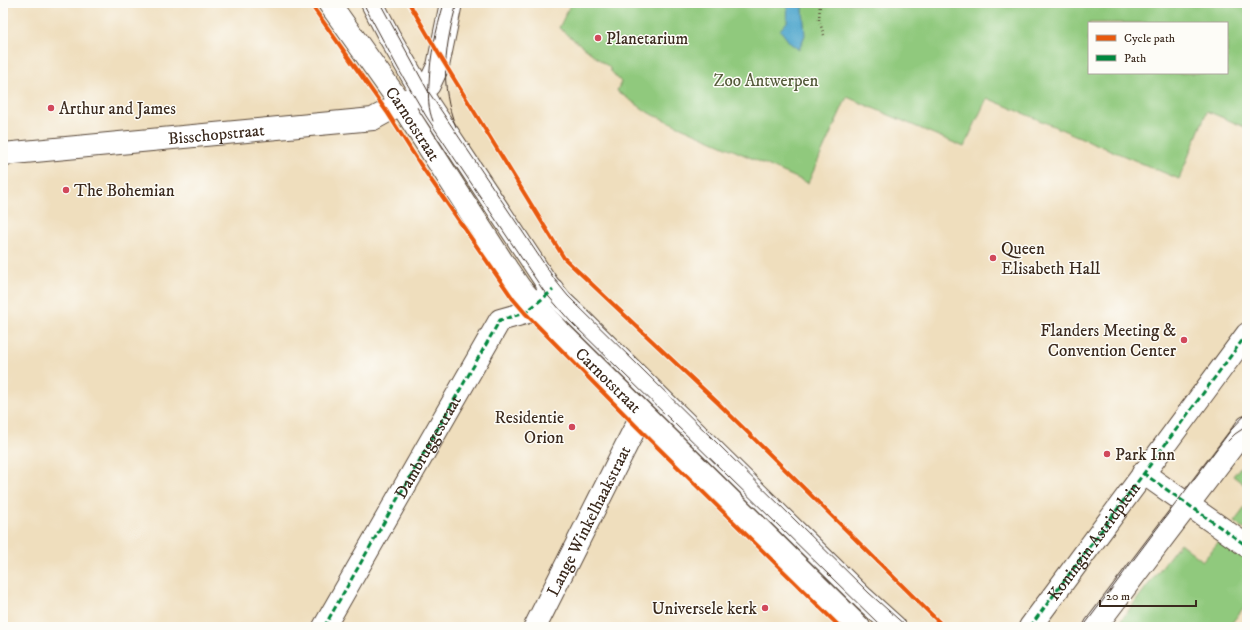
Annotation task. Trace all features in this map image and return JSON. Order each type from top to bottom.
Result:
[{"type":"street","name":"Carnotstraat","points":[[329,3],[401,104],[520,288],[560,332],[859,627]]},
{"type":"street","name":"Carnotstraat","points":[[372,3],[389,36],[422,92],[548,285],[567,306],[857,593],[895,627]]},
{"type":"street","points":[[422,92],[429,85],[438,66],[451,3]]},
{"type":"street","name":"Bisschopstraat","points":[[3,154],[374,119],[422,92]]},
{"type":"street","name":"Dambruggestraat","points":[[324,627],[500,320],[525,314],[553,290]]},
{"type":"street","name":"Koningin Astridplein","points":[[1030,627],[1247,334]]},
{"type":"street","name":"Lange Winkelhaakstraat","points":[[535,627],[636,426],[645,417]]},
{"type":"street","points":[[1095,627],[1247,427]]},
{"type":"street","name":"Koningin Astridplein","points":[[1143,473],[1247,546]]},
{"type":"path","points":[[820,3],[819,20],[824,35]]},
{"type":"green space","name":"Zoo Antwerpen","points":[[571,3],[1247,3],[1247,128],[1207,111],[1179,179],[987,98],[964,147],[847,97],[808,183],[649,113],[617,91],[621,82],[610,70],[610,68],[559,28]]},
{"type":"green space","points":[[1247,460],[1247,487],[1233,476]]},
{"type":"green space","points":[[1247,505],[1247,531],[1234,522]]},
{"type":"green space","points":[[1221,539],[1247,558],[1247,603],[1229,627],[1116,627],[1180,543],[1203,561]]},
{"type":"water","points":[[788,3],[805,3],[803,9],[805,35],[799,50],[790,43],[780,30],[787,22]]},
{"type":"tram line","points":[[363,3],[426,116],[543,290],[570,321],[882,627]]},
{"type":"tram line","points":[[380,3],[428,91],[555,280],[568,296],[869,593],[907,627]]},
{"type":"tram line","points":[[433,121],[430,112],[428,94],[434,43],[444,3]]},
{"type":"tram line","points":[[456,127],[447,96],[446,65],[449,34],[457,3]]},
{"type":"tram line","points":[[1083,627],[1231,430],[1247,413]]},
{"type":"tram line","points":[[1228,441],[1247,426]]},
{"type":"marked path","points":[[324,627],[500,320],[525,313],[553,290]]},
{"type":"marked path","points":[[1030,627],[1247,334]]},
{"type":"marked path","points":[[1143,473],[1247,546]]},
{"type":"cycle path","points":[[310,3],[387,112],[420,164],[513,299],[636,426],[840,627]]},
{"type":"cycle path","points":[[409,3],[564,258],[718,403],[944,627]]},
{"type":"place","name":"Planetarium","points":[[598,38]]},
{"type":"place","name":"Arthur and James","points":[[51,108]]},
{"type":"place","name":"The Bohemian","points":[[66,190]]},
{"type":"place","name":"Queen Elisabeth Hall","points":[[993,258]]},
{"type":"place","name":"Flanders Meeting & Convention Center","points":[[1184,340]]},
{"type":"place","name":"Residentie Orion","points":[[572,427]]},
{"type":"place","name":"Park Inn","points":[[1107,454]]},
{"type":"place","name":"Universele kerk","points":[[765,608]]}]
